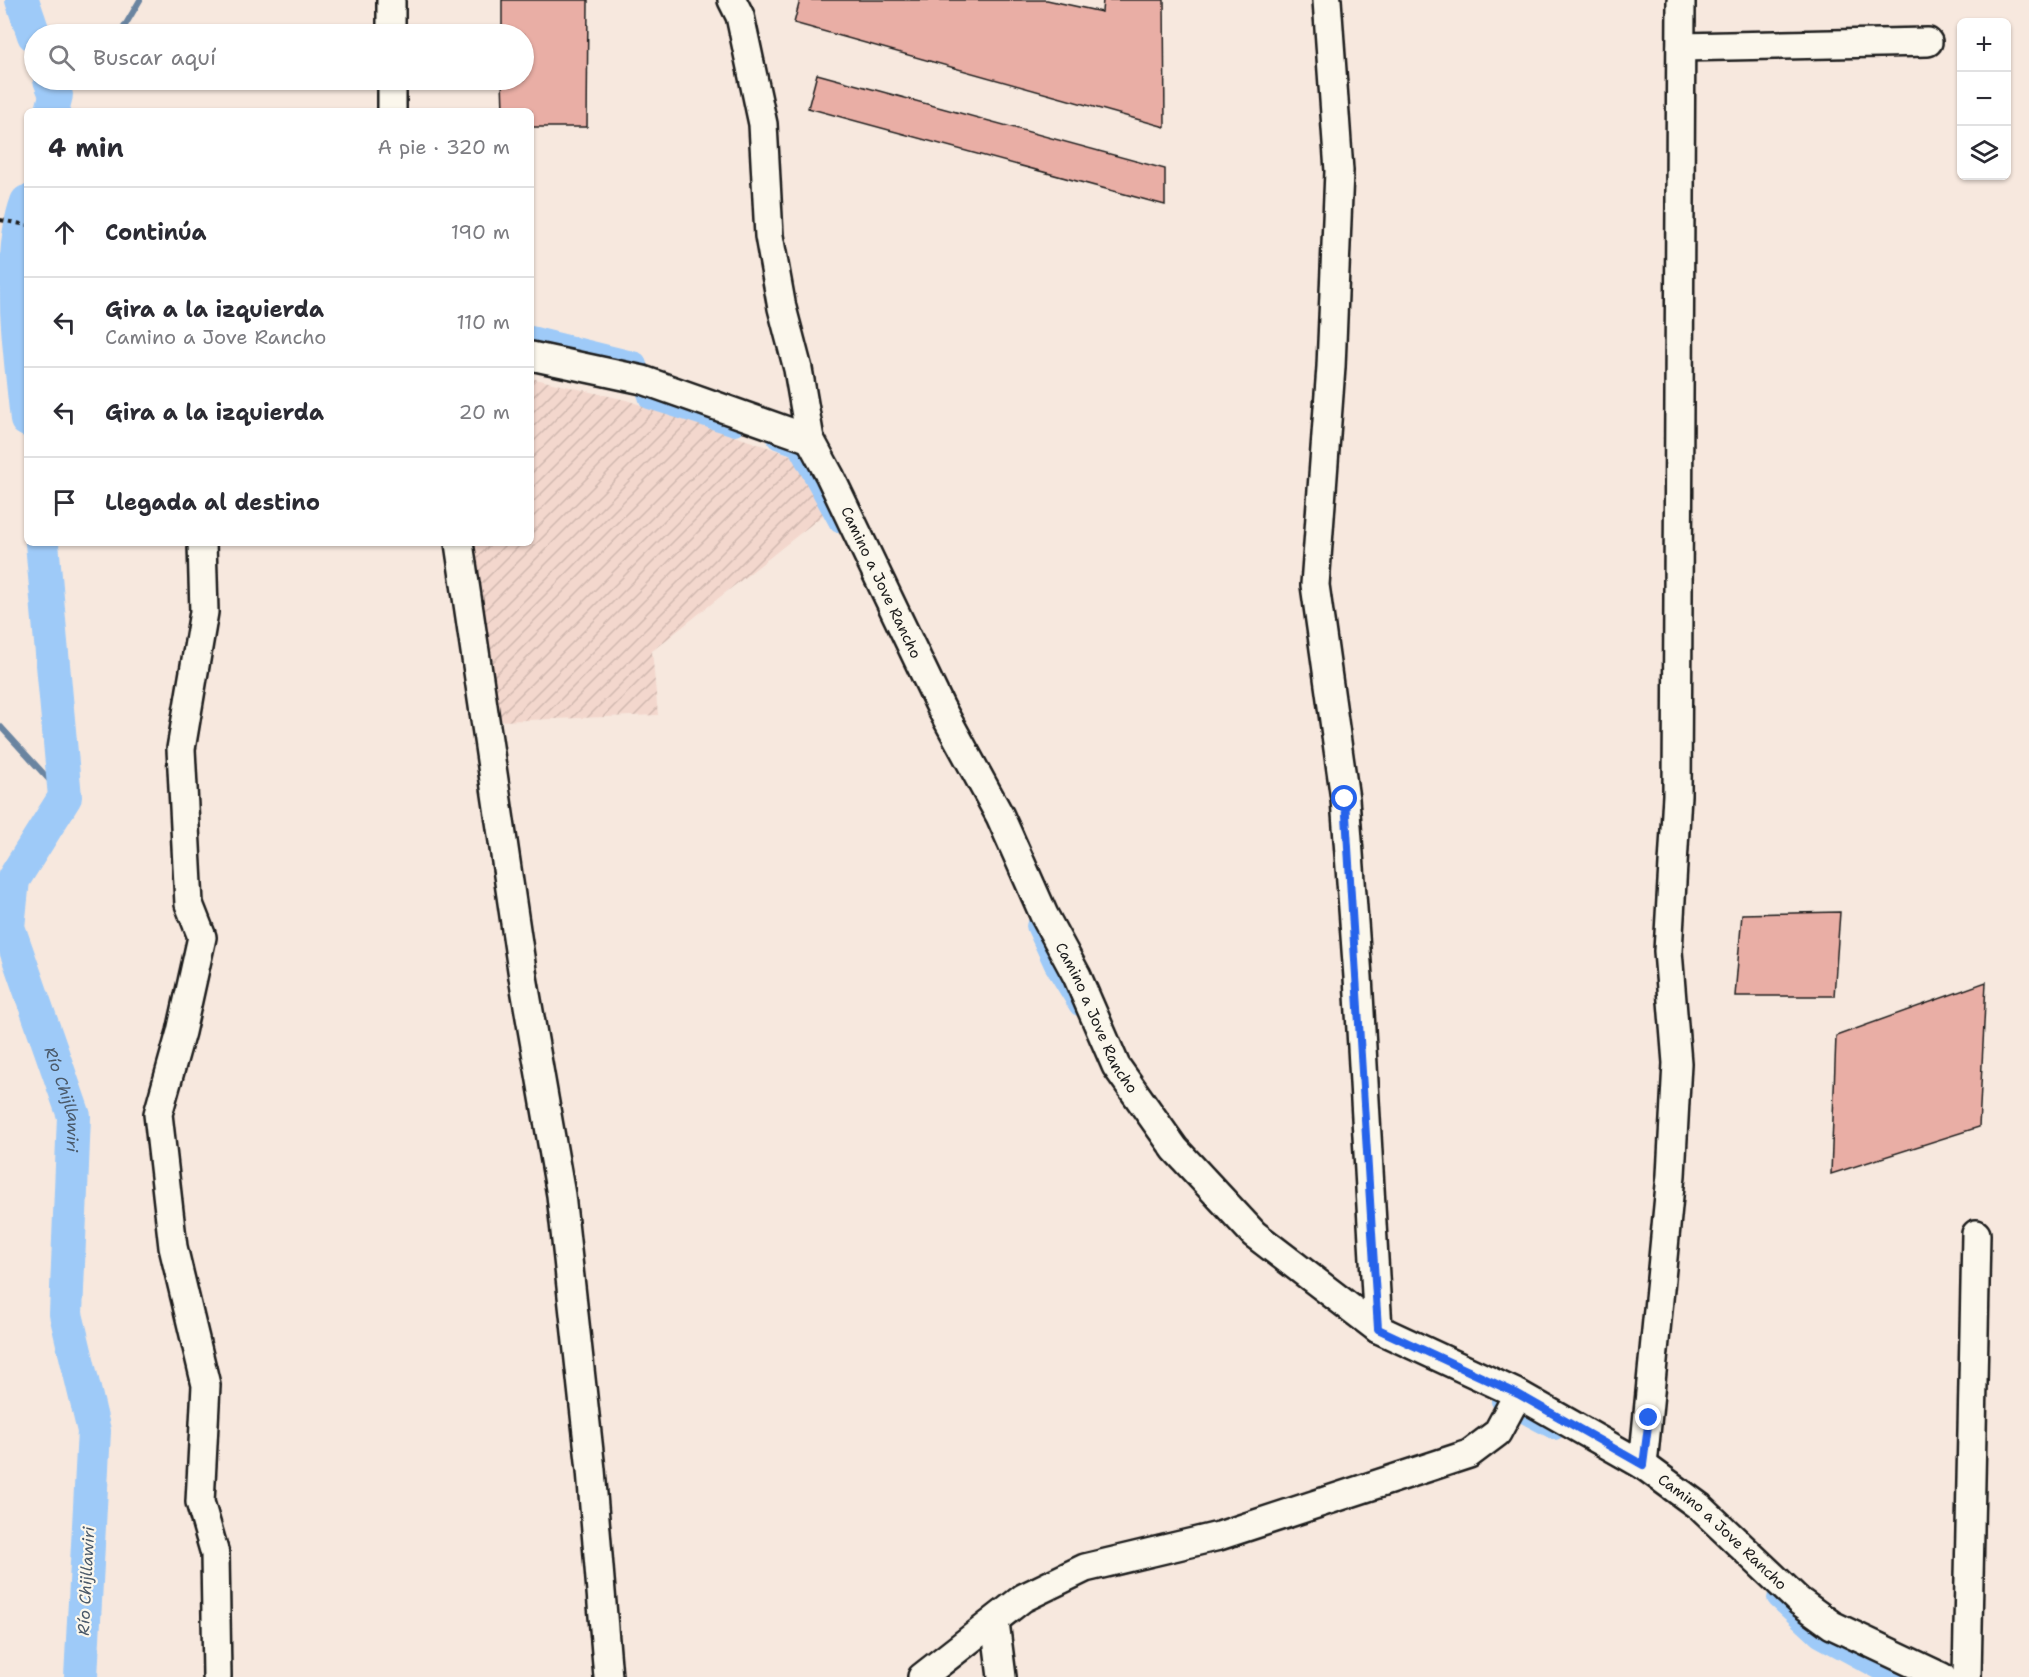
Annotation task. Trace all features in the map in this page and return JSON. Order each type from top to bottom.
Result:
[{"type":"street","points":[[391,0],[391,24]]},
{"type":"street","name":"Camino a Jove Rancho","points":[[732,0],[740,16],[763,124],[769,236],[782,308],[798,369],[810,439],[941,708],[1000,816],[1044,915],[1077,976],[1116,1066],[1175,1149],[1254,1234],[1378,1329],[1518,1394],[1643,1465],[1700,1507],[1799,1601],[1832,1625],[1942,1677]]},
{"type":"street","points":[[1327,0],[1339,171],[1332,367],[1315,585],[1345,799],[1378,1329]]},
{"type":"street","points":[[1643,1465],[1671,1175],[1677,1063],[1668,951],[1677,795],[1681,0]]},
{"type":"street","points":[[1681,47],[1928,42]]},
{"type":"street","points":[[392,90],[392,108]]},
{"type":"street","points":[[534,357],[643,380],[810,439]]},
{"type":"street","points":[[202,546],[204,612],[180,749],[189,904],[202,937],[181,1032],[158,1114],[173,1247],[206,1384],[200,1502],[215,1554],[217,1677]]},
{"type":"street","points":[[459,546],[523,977],[561,1195],[591,1470],[608,1677]]},
{"type":"street","points":[[1966,1677],[1976,1234]]},
{"type":"street","points":[[922,1677],[1023,1598],[1085,1568],[1220,1536],[1469,1454],[1497,1433],[1518,1394]]},
{"type":"street","points":[[995,1622],[1002,1677]]},
{"type":"path","points":[[0,220],[24,224]]},
{"type":"shaded area","points":[[534,379],[626,400],[794,456],[827,512],[652,651],[658,715],[498,721],[470,546],[534,546]]},
{"type":"building","points":[[502,0],[588,0],[587,127],[534,127],[534,108],[503,108],[502,90],[534,90],[534,24],[502,24]]},
{"type":"building","points":[[800,0],[1047,0],[1102,12],[1103,0],[1164,0],[1165,127],[794,23]]},
{"type":"building","points":[[817,74],[1165,169],[1165,205],[808,108]]},
{"type":"building","points":[[1840,912],[1834,996],[1735,996],[1742,914]]},
{"type":"building","points":[[1986,982],[1979,1127],[1831,1174],[1836,1036]]},
{"type":"waterway","name":"Río Chijllawiri","points":[[22,0],[30,24]]},
{"type":"waterway","points":[[126,24],[140,0]]},
{"type":"waterway","name":"Río Chijllawiri","points":[[53,108],[56,95],[54,90]]},
{"type":"waterway","points":[[56,95],[62,90]]},
{"type":"waterway","name":"Río Chijllawiri","points":[[24,214],[17,252],[16,280],[24,390]]},
{"type":"waterway","points":[[534,337],[636,362],[649,399],[735,426]]},
{"type":"waterway","points":[[777,439],[797,446],[839,523]]},
{"type":"waterway","name":"Río Chijllawiri","points":[[42,546],[65,797],[13,880],[8,927],[74,1116],[66,1314],[94,1431],[81,1677]]},
{"type":"waterway","points":[[0,726],[65,797]]},
{"type":"waterway","points":[[1036,926],[1054,965],[1079,1006]]},
{"type":"waterway","points":[[1501,1401],[1555,1430]]},
{"type":"waterway","points":[[1777,1598],[1819,1637],[1893,1677]]},
{"type":"route","points":[[1345,799],[1358,977],[1378,1329],[1518,1394],[1643,1465],[1649,1418]]}]
